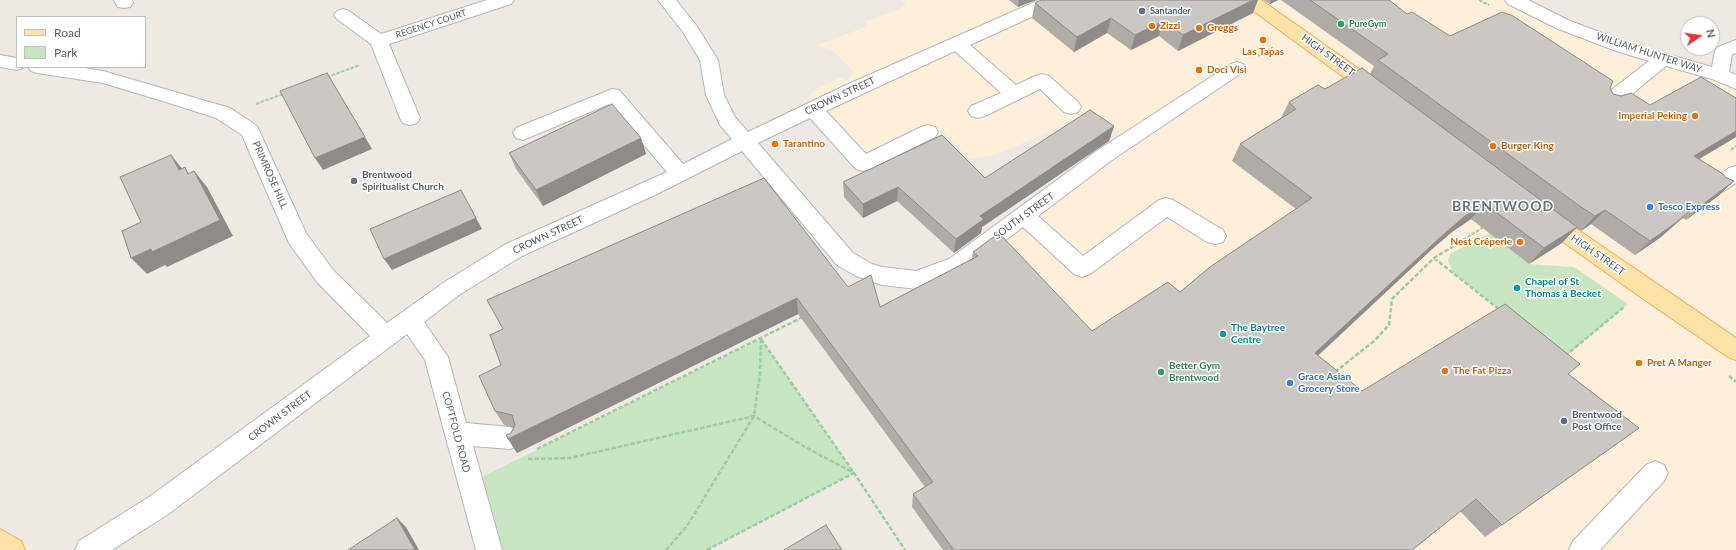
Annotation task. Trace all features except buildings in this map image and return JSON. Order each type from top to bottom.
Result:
[{"type":"main road","name":"HIGH STREET","points":[[1250,0],[1390,101]]},
{"type":"main road","name":"HIGH STREET","points":[[1530,206],[1606,262],[1736,350]]},
{"type":"main road","points":[[0,542],[12,550]]},
{"type":"street","name":"REGENCY COURT","points":[[382,48],[505,0]]},
{"type":"street","points":[[667,0],[690,29],[709,60],[715,95],[727,120],[746,141]]},
{"type":"street","name":"CROWN STREET","points":[[88,550],[158,506],[385,336],[410,320],[451,289],[514,250],[650,189],[813,109],[1054,0]]},
{"type":"street","name":"WILLIAM HUNTER WAY","points":[[1514,0],[1562,24],[1622,47],[1718,75],[1736,83]]},
{"type":"street","points":[[343,16],[382,48],[410,118]]},
{"type":"street","points":[[958,43],[1014,94]]},
{"type":"street","points":[[1718,75],[1724,51],[1736,46]]},
{"type":"street","points":[[1608,103],[1663,59]]},
{"type":"street","points":[[0,61],[16,64]]},
{"type":"street","name":"PRIMROSE HILL","points":[[44,68],[103,77],[173,97],[226,115],[250,131],[297,237],[325,276],[385,336]]},
{"type":"street","name":"SOUTH STREET","points":[[746,141],[761,162],[845,259],[864,270],[882,276],[917,280],[957,265],[1025,216],[1105,155],[1237,68]]},
{"type":"street","points":[[978,111],[1042,80],[1071,107]]},
{"type":"street","points":[[523,133],[612,95],[680,174]]},
{"type":"street","points":[[813,109],[863,164],[928,132]]},
{"type":"street","points":[[1717,186],[1736,173]]},
{"type":"street","points":[[1025,216],[1082,268],[1166,206],[1215,236]]},
{"type":"street","name":"COPTFOLD ROAD","points":[[410,320],[436,357],[489,550]]},
{"type":"street","points":[[456,433],[510,438]]},
{"type":"street","points":[[1582,550],[1655,473]]},
{"type":"path","points":[[320,80],[382,48]]},
{"type":"path","points":[[226,115],[284,93]]},
{"type":"path","points":[[1333,373],[1374,341],[1389,325],[1392,299],[1434,258],[1490,223]]},
{"type":"path","points":[[1434,258],[1502,312]]},
{"type":"path","points":[[1562,358],[1628,304]]},
{"type":"path","points":[[536,450],[761,339],[804,316]]},
{"type":"path","points":[[666,550],[687,526],[754,416],[760,373],[761,339]]},
{"type":"path","points":[[761,339],[854,473],[905,550]]},
{"type":"path","points":[[523,460],[570,458],[754,416],[805,447],[854,473]]},
{"type":"path","points":[[707,550],[854,473]]},
{"type":"shaded area","points":[[902,0],[1524,0],[1558,18],[1736,83],[1736,550],[1127,550],[903,285],[1025,216],[1129,139],[1095,113],[994,155],[969,159],[939,128],[863,164],[813,119],[810,93],[841,77],[847,81],[854,72],[834,52],[818,45],[868,26],[865,22],[906,6]]},
{"type":"green space","points":[[1511,222],[1490,234],[1529,264],[1574,267],[1628,304],[1562,359],[1453,272],[1448,261],[1450,254]]},
{"type":"green space","points":[[761,339],[854,473],[707,550],[492,550],[470,483]]},
{"type":"place","name":"Santander","points":[[1142,11]]},
{"type":"place","name":"PureGym","points":[[1341,24]]},
{"type":"place","name":"Zizzi","points":[[1152,26]]},
{"type":"place","name":"Greggs","points":[[1199,28]]},
{"type":"place","name":"Las Tapas","points":[[1263,40]]},
{"type":"place","name":"Doci Visi","points":[[1199,70]]},
{"type":"place","name":"Imperial Peking","points":[[1695,116]]},
{"type":"place","name":"Tarantino","points":[[775,144]]},
{"type":"place","name":"Burger King","points":[[1493,146]]},
{"type":"place","name":"Brentwood Spiritualist Church","points":[[354,181]]},
{"type":"place","name":"Tesco Express","points":[[1650,207]]},
{"type":"place","name":"Nest Crêperie","points":[[1520,242]]},
{"type":"place","name":"Chapel of St Thomas à Becket","points":[[1517,288]]},
{"type":"place","name":"The Baytree Centre","points":[[1223,334]]},
{"type":"place","name":"Pret A Manger","points":[[1639,363]]},
{"type":"place","name":"The Fat Pizza","points":[[1445,371]]},
{"type":"place","name":"Better Gym Brentwood","points":[[1161,372]]},
{"type":"place","name":"Grace Asian Grocery Store","points":[[1290,383]]},
{"type":"place","name":"Brentwood Post Office","points":[[1564,421]]},
{"type":"district","name":"BRENTWOOD","points":[[1503,206]]}]
